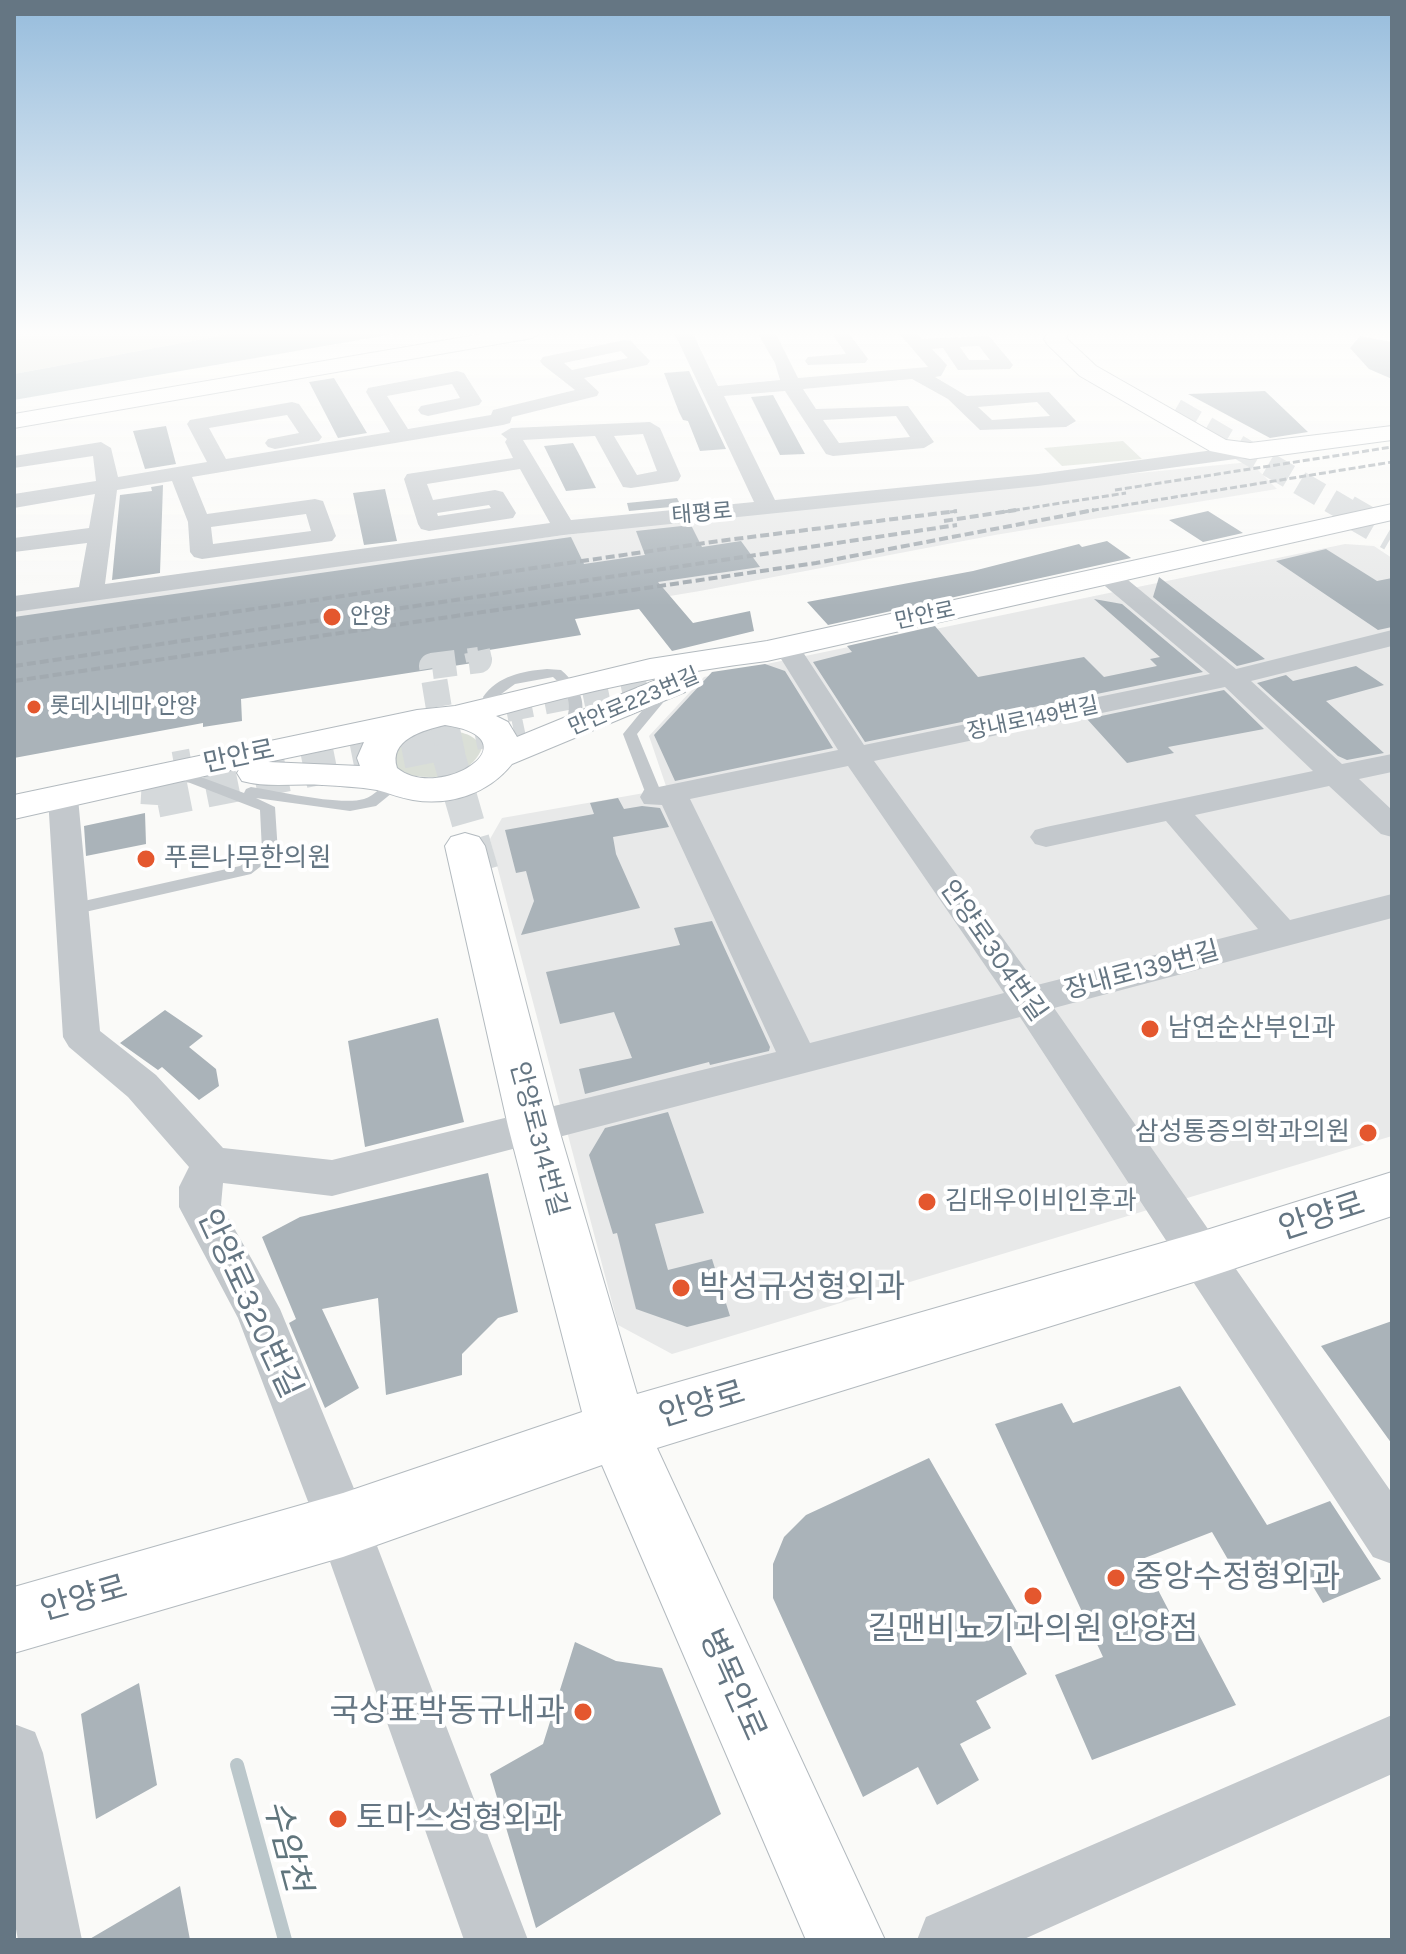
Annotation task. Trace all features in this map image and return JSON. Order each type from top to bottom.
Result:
[{"type":"street","points":[[202,423],[197,424],[216,460]]},
{"type":"street","points":[[239,423],[251,447]]},
{"type":"street","points":[[14,462],[107,477],[180,473],[251,447],[312,437],[302,423]]},
{"type":"street","points":[[395,423],[403,436]]},
{"type":"street","points":[[216,460],[496,423]]},
{"type":"street","points":[[506,423],[564,528]]},
{"type":"street","points":[[519,423],[601,430]]},
{"type":"street","points":[[725,423],[768,509]]},
{"type":"street","points":[[815,423],[833,450],[924,442],[910,423]]},
{"type":"street","points":[[859,423],[872,446]]},
{"type":"street","points":[[984,423],[987,426],[1027,423]]},
{"type":"street","points":[[1180,423],[1183,462]]},
{"type":"street","points":[[1187,423],[1219,446],[1250,451],[1247,440],[1217,423]]},
{"type":"street","name":"태평로","points":[[14,604],[564,528],[768,509],[1183,462],[1392,433]]},
{"type":"street","points":[[423,508],[415,479],[526,462]]},
{"type":"street","points":[[14,483],[40,468]]},
{"type":"street","points":[[180,473],[199,522],[202,552],[324,536],[315,506],[199,522]]},
{"type":"street","points":[[14,501],[107,477]]},
{"type":"street","points":[[91,593],[107,477]]},
{"type":"street","name":"만안로","points":[[458,716],[493,699],[567,683],[716,656],[776,649],[1108,576],[1379,522]]},
{"type":"street","points":[[14,545],[100,534]]},
{"type":"street","points":[[14,583],[63,576]]},
{"type":"street","points":[[1108,576],[1231,678],[1392,827]]},
{"type":"street","name":"장내로149번길","points":[[663,795],[1231,678],[1392,638]]},
{"type":"street","name":"만안로223번길","points":[[488,768],[669,686],[776,649]]},
{"type":"street","name":"안양로304번길","points":[[776,649],[856,756],[1029,1001],[1392,1538]]},
{"type":"street","points":[[458,716],[479,720],[494,729],[503,741],[488,768],[475,825],[465,846],[378,768],[376,754],[383,741],[417,720],[458,716]]},
{"type":"street","name":"만안로","points":[[14,807],[417,720]]},
{"type":"street","points":[[1046,837],[1392,763]]},
{"type":"street","points":[[212,1164],[142,1086],[82,1037],[72,909],[78,794],[205,783],[279,772],[395,784],[426,791],[452,789],[488,768]]},
{"type":"street","points":[[663,795],[799,1061]]},
{"type":"street","points":[[1173,810],[1281,933]]},
{"type":"street","name":"안양로314번길","points":[[465,846],[533,1126],[617,1430]]},
{"type":"street","name":"장내로139번길","points":[[212,1164],[332,1178],[799,1061],[1392,906]]},
{"type":"street","name":"안양로320번길","points":[[212,1164],[200,1187],[200,1207],[257,1309],[343,1525],[496,1940]]},
{"type":"street","name":"안양로","points":[[14,1620],[343,1525],[617,1430],[1200,1256],[1392,1194]]},
{"type":"street","name":"병목안로","points":[[617,1430],[846,1940]]},
{"type":"street","points":[[949,1940],[1392,1744]]},
{"type":"street","points":[[14,1753],[50,1940]]},
{"type":"lane","points":[[567,683],[578,703],[578,717],[568,730]]},
{"type":"lane","points":[[663,795],[630,734],[669,686]]},
{"type":"lane","points":[[72,909],[245,870],[270,853],[267,807],[205,783]]},
{"type":"shaded area","points":[[1123,441],[1142,459],[1062,466],[1044,448]]},
{"type":"shaded area","points":[[1250,462],[1277,489],[995,535],[700,591],[14,705],[14,611],[499,543],[814,505]]},
{"type":"shaded area","points":[[1345,544],[1374,546],[1392,558],[1392,1136],[672,1354],[618,1325],[490,839],[502,818],[667,789],[649,736],[704,677]]},
{"type":"shaded area","points":[[432,731],[467,734],[482,748],[467,767],[446,776],[421,777],[398,772],[391,751],[405,740]]},
{"type":"building","points":[[330,423],[361,423],[367,433],[338,438]]},
{"type":"building","points":[[689,423],[714,423],[726,449],[700,451]]},
{"type":"building","points":[[764,423],[788,423],[805,454],[780,455]]},
{"type":"building","points":[[1242,423],[1299,423],[1308,432],[1270,438]]},
{"type":"building","points":[[166,426],[176,464],[145,469],[133,431]]},
{"type":"building","points":[[573,443],[596,488],[566,491],[544,446]]},
{"type":"building","points":[[163,485],[160,573],[112,580],[120,495],[152,491],[151,487]]},
{"type":"building","points":[[385,489],[397,541],[364,545],[353,493]]},
{"type":"building","points":[[677,498],[681,506],[629,511],[627,503]]},
{"type":"building","points":[[1208,511],[1243,533],[1203,542],[1169,520]]},
{"type":"building","points":[[691,525],[702,547],[741,541],[760,567],[658,582],[693,623],[750,611],[754,631],[672,651],[639,609],[575,619],[581,635],[489,650],[492,660],[241,699],[242,721],[203,727],[203,723],[14,758],[14,617],[571,537],[584,564],[645,555],[636,531]]},
{"type":"building","points":[[1107,541],[1131,558],[828,625],[807,602],[973,571],[1079,544],[1082,547]]},
{"type":"building","points":[[1326,549],[1377,581],[1392,578],[1392,627],[1378,630],[1276,561]]},
{"type":"building","points":[[1159,577],[1265,659],[1237,666],[1153,597]]},
{"type":"building","points":[[1094,599],[1122,604],[1203,672],[865,742],[813,662],[852,652],[847,646],[935,626],[978,677],[1084,657],[1104,677],[1157,666],[1150,659],[1160,657]]},
{"type":"building","points":[[765,664],[785,671],[833,748],[675,781],[654,735],[712,672]]},
{"type":"building","points":[[1356,666],[1384,685],[1326,701],[1384,753],[1347,760],[1338,756],[1257,683],[1286,675],[1293,681]]},
{"type":"building","points":[[1224,690],[1264,729],[1168,747],[1174,753],[1127,763],[1087,719]]},
{"type":"building","points":[[618,798],[624,809],[642,806],[660,808],[669,827],[613,837],[616,854],[640,908],[521,935],[534,901],[526,871],[516,873],[505,830],[594,814],[590,803]]},
{"type":"building","points":[[145,813],[146,844],[86,856],[84,826]]},
{"type":"building","points":[[712,921],[770,1047],[769,1051],[710,1065],[709,1062],[585,1094],[579,1069],[632,1058],[614,1012],[560,1024],[546,972],[680,945],[674,928]]},
{"type":"building","points":[[165,1010],[203,1036],[189,1047],[216,1069],[219,1086],[199,1100],[162,1067],[158,1070],[120,1043]]},
{"type":"building","points":[[438,1018],[464,1122],[365,1147],[348,1041]]},
{"type":"building","points":[[668,1112],[704,1213],[655,1224],[668,1270],[712,1259],[730,1316],[687,1327],[636,1309],[617,1233],[613,1234],[589,1155],[605,1128]]},
{"type":"building","points":[[488,1173],[518,1312],[498,1318],[462,1354],[462,1375],[386,1395],[378,1298],[322,1309],[359,1388],[325,1408],[289,1323],[296,1319],[262,1237],[300,1217]]},
{"type":"building","points":[[1392,1321],[1392,1444],[1321,1346]]},
{"type":"building","points":[[1180,1386],[1267,1525],[1330,1501],[1381,1579],[1323,1603],[1297,1560],[1241,1582],[1212,1532],[1142,1559],[1183,1638],[1198,1633],[1236,1705],[1092,1760],[1055,1675],[1103,1657],[995,1424],[1062,1403],[1073,1423]]},
{"type":"building","points":[[929,1458],[1026,1627],[1007,1639],[1027,1674],[976,1701],[991,1728],[960,1744],[979,1780],[937,1805],[918,1767],[863,1797],[773,1598],[773,1564],[784,1537],[806,1515]]},
{"type":"building","points":[[575,1642],[616,1661],[662,1668],[721,1814],[536,1928],[490,1774],[543,1744]]},
{"type":"building","points":[[139,1683],[157,1785],[96,1819],[81,1714]]},
{"type":"building","points":[[180,1886],[190,1940],[88,1940]]},
{"type":"waterway","name":"수암천","points":[[237,1765],[285,1940]]},
{"type":"tunnel","points":[[1198,423],[1350,512]]},
{"type":"tunnel","points":[[1347,510],[1392,536]]},
{"type":"tunnel","points":[[445,743],[432,666],[479,660],[477,651]]},
{"type":"tunnel","points":[[506,709],[685,674]]},
{"type":"tunnel","points":[[445,743],[524,727]]},
{"type":"tunnel","points":[[437,745],[445,743]]},
{"type":"tunnel","points":[[437,745],[445,743]]},
{"type":"tunnel","points":[[445,743],[485,881]]},
{"type":"tunnel","points":[[157,801],[437,745]]},
{"type":"tunnel","points":[[157,801],[159,771],[192,765]]},
{"type":"tunnel","points":[[157,801],[157,805]]},
{"type":"railway","points":[[1115,490],[1392,447]]},
{"type":"railway","points":[[1092,510],[1392,462]]},
{"type":"railway","points":[[1011,511],[1126,493]]},
{"type":"railway","points":[[1011,511],[1016,510]]},
{"type":"railway","points":[[14,681],[816,563],[1092,510]]},
{"type":"railway","points":[[1082,512],[1092,510]]},
{"type":"railway","points":[[14,644],[719,541],[957,511],[950,512]]},
{"type":"railway","points":[[944,521],[1011,511]]},
{"type":"railway","points":[[1003,512],[1011,511]]},
{"type":"railway","points":[[14,666],[957,525]]},
{"type":"place","name":"안양","points":[[332,617]]},
{"type":"place","name":"롯데시네마 안양","points":[[34,707]]},
{"type":"place","name":"푸른나무한의원","points":[[146,859]]},
{"type":"place","name":"남연순산부인과","points":[[1150,1029]]},
{"type":"place","name":"삼성통증의학과의원","points":[[1368,1133]]},
{"type":"place","name":"김대우이비인후과","points":[[927,1202]]},
{"type":"place","name":"박성규성형외과","points":[[681,1288]]},
{"type":"place","name":"중앙수정형외과","points":[[1116,1578]]},
{"type":"place","name":"길맨비뇨기과의원 안양점","points":[[1033,1596]]},
{"type":"place","name":"국상표박동규내과","points":[[583,1712]]},
{"type":"place","name":"토마스성형외과","points":[[338,1819]]}]
